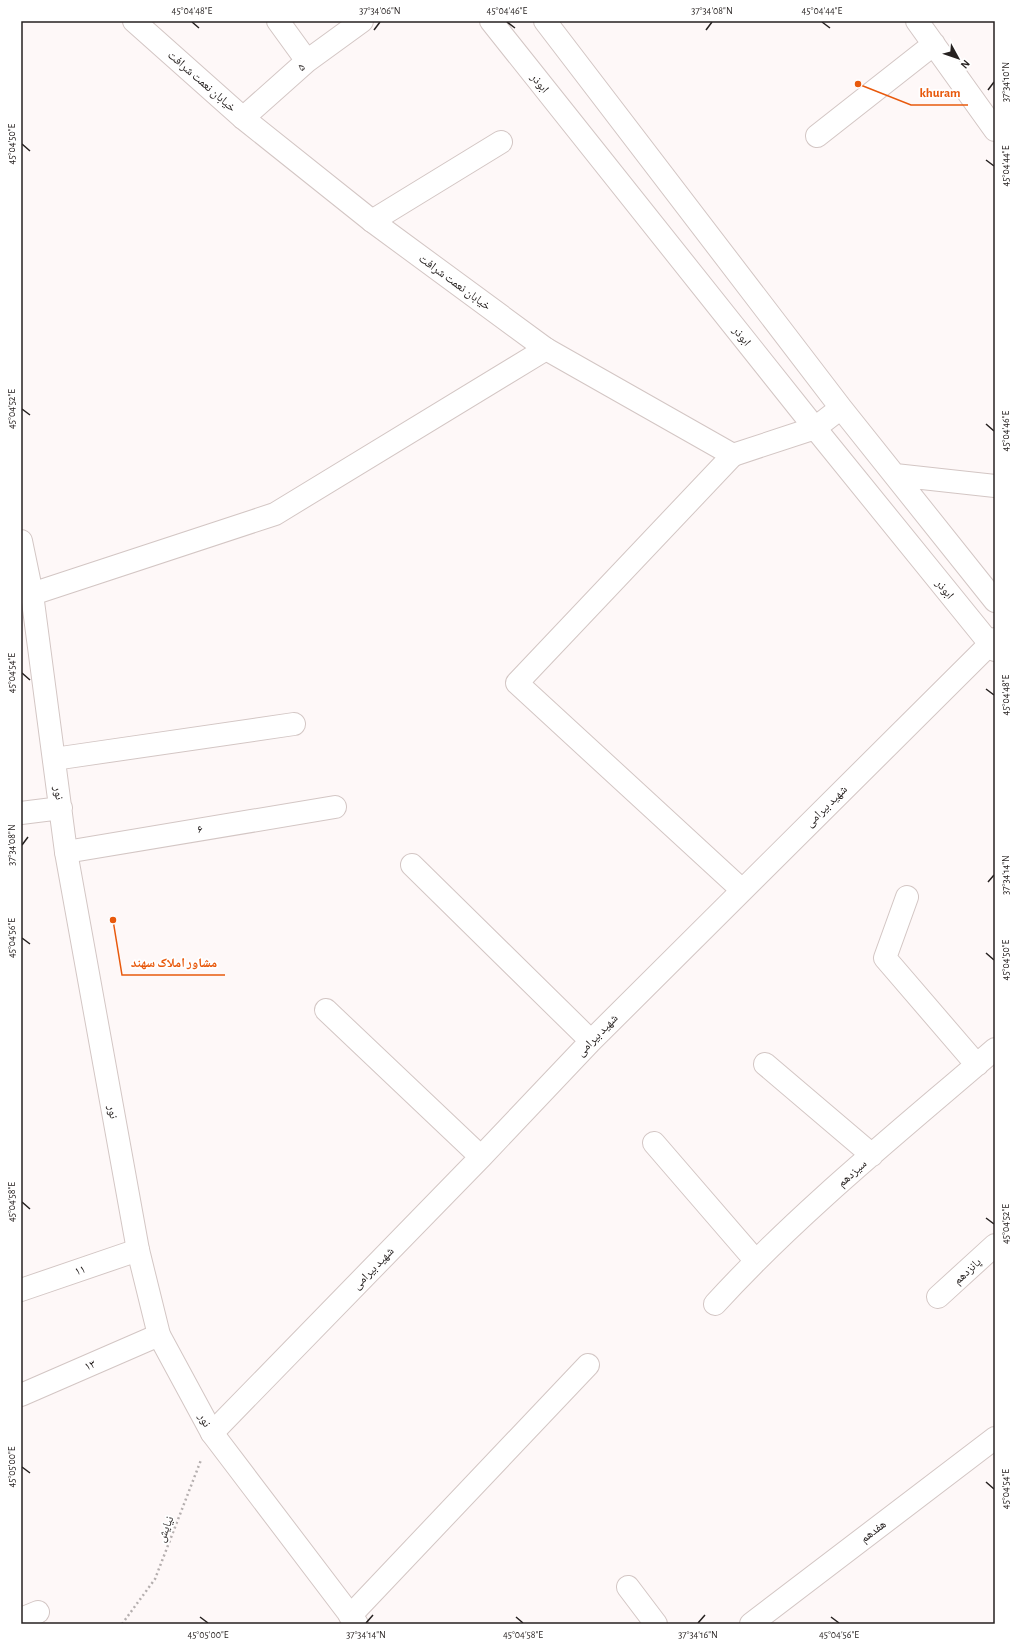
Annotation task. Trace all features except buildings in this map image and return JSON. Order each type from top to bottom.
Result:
[{"type":"street","name":"خیابان نعمت شرافت","points":[[134,21],[243,118],[372,221],[546,349],[733,456]]},
{"type":"street","points":[[278,21],[307,61]]},
{"type":"street","name":"۵","points":[[243,118],[307,61],[362,21]]},
{"type":"street","name":"ابوذر","points":[[491,21],[815,428],[993,644]]},
{"type":"street","points":[[545,21],[841,408],[995,601]]},
{"type":"street","points":[[918,21],[995,130]]},
{"type":"street","points":[[817,136],[934,44]]},
{"type":"street","points":[[372,221],[501,142]]},
{"type":"street","points":[[32,594],[274,514],[546,349]]},
{"type":"street","points":[[742,890],[517,683],[733,456],[815,428],[841,408]]},
{"type":"street","points":[[895,474],[995,486]]},
{"type":"street","name":"نور","points":[[21,541],[32,594],[66,852],[138,1250],[159,1335],[212,1433],[354,1620]]},
{"type":"street","name":"شهید بیرامی","points":[[212,1433],[481,1157],[591,1041],[742,890],[993,644]]},
{"type":"street","points":[[54,758],[294,724]]},
{"type":"street","name":"۶","points":[[66,852],[335,807]]},
{"type":"street","points":[[21,813],[61,808]]},
{"type":"street","points":[[412,866],[591,1041]]},
{"type":"street","points":[[906,896],[885,958],[976,1065]]},
{"type":"street","points":[[326,1010],[481,1157]]},
{"type":"street","name":"سیزدهم","points":[[715,1304],[755,1260],[872,1155],[995,1049]]},
{"type":"street","points":[[765,1064],[872,1155]]},
{"type":"street","points":[[654,1143],[755,1260]]},
{"type":"street","name":"پانزدهم","points":[[938,1297],[995,1245]]},
{"type":"street","name":"۱۱","points":[[21,1290],[138,1250]]},
{"type":"street","name":"۱۳","points":[[21,1395],[159,1335]]},
{"type":"street","points":[[354,1620],[588,1365]]},
{"type":"street","name":"هفدهم","points":[[751,1624],[995,1438]]},
{"type":"street","points":[[628,1587],[656,1624]]},
{"type":"path","name":"نیایش","points":[[122,1624],[155,1579],[212,1433]]},
{"type":"place","name":"khuram","points":[[858,84]]},
{"type":"place","name":"مشاور املاک سهند","points":[[113,920]]}]
